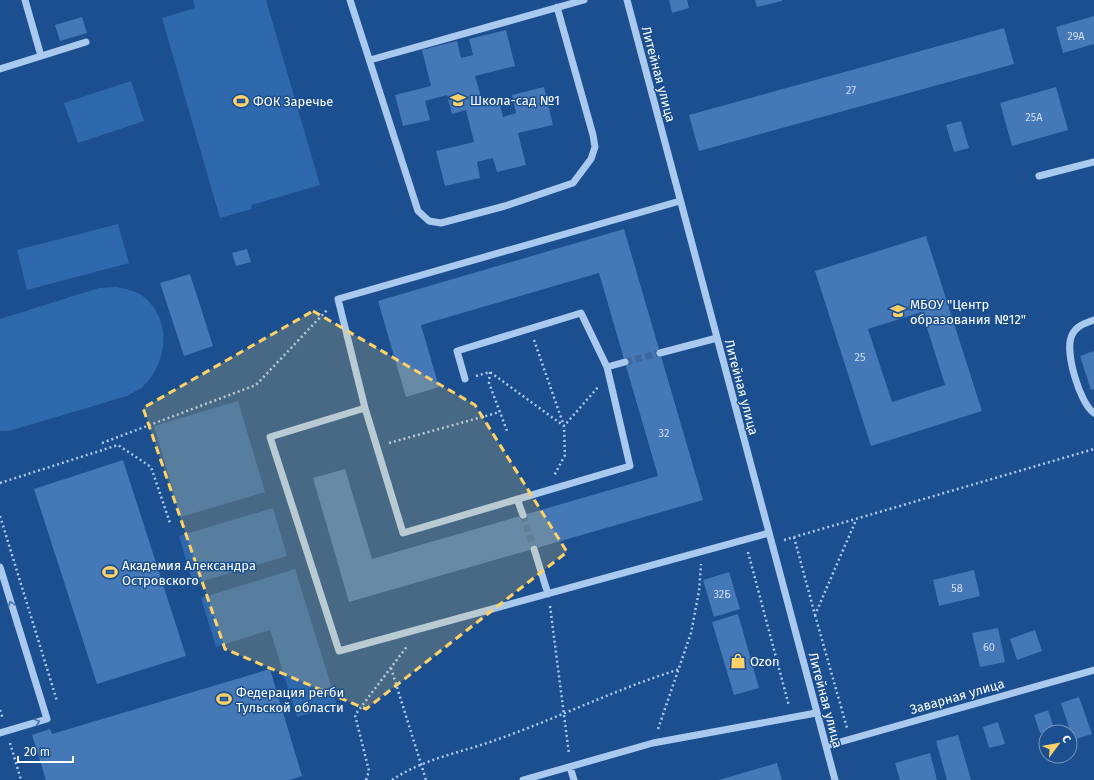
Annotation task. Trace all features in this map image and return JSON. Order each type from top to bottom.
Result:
[{"type":"street","points":[[25,0],[41,56]]},
{"type":"street","points":[[350,0],[418,212],[429,221],[440,223],[505,206],[573,183],[591,159],[595,147],[593,135],[557,7]]},
{"type":"street","points":[[370,60],[584,0]]},
{"type":"street","name":"Литейная улица","points":[[627,0],[834,780]]},
{"type":"street","points":[[0,70],[86,42]]},
{"type":"street","points":[[1039,176],[1094,162]]},
{"type":"street","points":[[466,379],[457,351],[581,313],[607,366],[630,466],[403,533],[365,408],[338,299],[680,201]]},
{"type":"street","points":[[1094,320],[1078,326],[1071,336],[1069,353],[1083,400],[1094,413]]},
{"type":"street","points":[[660,353],[717,338]]},
{"type":"street","points":[[607,366],[625,362]]},
{"type":"street","points":[[365,408],[270,437],[339,651],[769,533]]},
{"type":"street","points":[[517,499],[523,515]]},
{"type":"street","points":[[534,549],[548,594]]},
{"type":"street","points":[[0,567],[46,719],[3,732]]},
{"type":"street","name":"Заварная улица","points":[[826,746],[1094,670]]},
{"type":"street","points":[[523,780],[653,743],[816,713]]},
{"type":"street","points":[[570,766],[574,780]]},
{"type":"path","points":[[102,443],[256,385],[338,299]]},
{"type":"path","points":[[530,329],[564,426],[565,455],[547,490]]},
{"type":"path","points":[[564,426],[606,378],[607,366]]},
{"type":"path","points":[[490,372],[564,426]]},
{"type":"path","points":[[466,379],[490,372]]},
{"type":"path","points":[[490,372],[489,382],[507,431]]},
{"type":"path","points":[[376,447],[500,412]]},
{"type":"path","points":[[0,483],[118,445],[151,467],[170,523]]},
{"type":"path","points":[[748,551],[1094,449]]},
{"type":"path","points":[[0,516],[57,702]]},
{"type":"path","points":[[815,615],[856,519]]},
{"type":"path","points":[[794,537],[850,739]]},
{"type":"path","points":[[744,540],[792,717]]},
{"type":"path","points":[[653,743],[680,669],[691,633],[699,591],[702,552]]},
{"type":"path","points":[[548,594],[570,766]]},
{"type":"path","points":[[366,780],[369,771],[355,715],[421,629]]},
{"type":"path","points":[[391,668],[426,780]]},
{"type":"path","points":[[392,780],[420,763],[493,741],[649,678],[680,669]]},
{"type":"path","points":[[0,710],[3,732],[22,780]]},
{"type":"highlighted area","points":[[313,311],[475,405],[567,552],[366,709],[225,649],[143,408]]},
{"type":"shaded area","name":"ФОК Заречье","points":[[193,0],[266,0],[320,185],[251,205],[252,209],[220,218],[162,18],[195,8]]},
{"type":"shaded area","points":[[131,81],[144,121],[78,143],[64,103]]},
{"type":"shaded area","points":[[118,224],[129,263],[27,290],[17,250]]},
{"type":"shaded area","points":[[116,287],[132,291],[145,298],[154,308],[160,319],[163,331],[161,356],[157,368],[150,379],[141,388],[127,396],[9,431],[0,431],[0,319],[99,288]]},
{"type":"shaded area","points":[[238,401],[265,492],[181,517],[154,426]]},
{"type":"shaded area","points":[[273,508],[287,556],[193,584],[179,536]]},
{"type":"shaded area","points":[[295,569],[337,705],[297,717],[270,630],[216,647],[201,598]]},
{"type":"building","points":[[669,0],[687,0],[689,8],[672,13]]},
{"type":"building","points":[[755,0],[782,0],[782,1],[757,7]]},
{"type":"building","points":[[1094,16],[1094,44],[1063,53],[1056,27]]},
{"type":"building","points":[[82,17],[87,33],[60,41],[55,25]]},
{"type":"building","points":[[1004,28],[1014,64],[699,151],[689,115]]},
{"type":"building","points":[[506,30],[515,66],[475,76],[483,104],[499,100],[503,117],[516,113],[512,95],[544,87],[553,125],[518,133],[526,165],[497,172],[493,158],[477,162],[480,178],[445,186],[436,151],[474,142],[466,110],[452,114],[447,95],[425,101],[430,120],[403,126],[395,95],[431,86],[422,50],[457,41],[461,58],[473,55],[469,39]]},
{"type":"building","points":[[1056,87],[1068,130],[1012,146],[1000,103]]},
{"type":"building","points":[[961,121],[969,148],[954,152],[946,125]]},
{"type":"building","points":[[624,229],[703,500],[349,602],[313,478],[345,469],[372,559],[658,476],[599,273],[421,325],[439,387],[406,397],[378,301]]},
{"type":"building","points":[[926,236],[982,411],[871,446],[815,271]],"holes":[[[922,312],[945,385],[892,402],[868,329]]]},
{"type":"building","points":[[247,249],[251,262],[236,266],[232,253]]},
{"type":"building","points":[[190,274],[213,346],[184,356],[160,283]]},
{"type":"building","points":[[1094,351],[1094,389],[1091,390],[1080,356]]},
{"type":"building","name":"Академия Александра Островского","points":[[123,460],[186,656],[97,684],[34,489]]},
{"type":"building","points":[[974,570],[980,596],[939,606],[933,580]]},
{"type":"building","points":[[729,572],[740,609],[714,617],[703,580]]},
{"type":"building","points":[[738,614],[759,688],[734,695],[712,622]]},
{"type":"building","points":[[998,628],[1005,662],[980,667],[972,633]]},
{"type":"building","points":[[1035,630],[1042,651],[1017,660],[1010,639]]},
{"type":"building","name":"Федерация регби Тульской области","points":[[270,669],[302,776],[290,780],[46,780],[32,735],[50,729],[52,734]]},
{"type":"building","points":[[1079,697],[1092,734],[1078,738],[1078,724],[1068,724],[1061,703]]},
{"type":"building","points":[[1048,710],[1053,724],[1038,724],[1038,727],[1034,715]]},
{"type":"building","points":[[998,722],[1005,744],[989,748],[983,727]]},
{"type":"building","points":[[958,735],[971,780],[947,780],[936,741]]},
{"type":"building","points":[[930,753],[937,780],[900,780],[895,763]]},
{"type":"building","points":[[777,763],[782,780],[719,780]]},
{"type":"tunnel","points":[[625,362],[660,353]]},
{"type":"tunnel","points":[[523,515],[534,549]]},
{"type":"place","name":"Школа-сад №1","points":[[458,100]]},
{"type":"place","name":"ФОК Заречье","points":[[241,101]]},
{"type":"place","name":"МБОУ \"Центр образования №12\"","points":[[898,311]]},
{"type":"place","name":"Академия Александра Островского","points":[[110,572]]},
{"type":"place","name":"Ozon","points":[[738,661]]},
{"type":"place","name":"Федерация регби Тульской области","points":[[224,699]]}]
